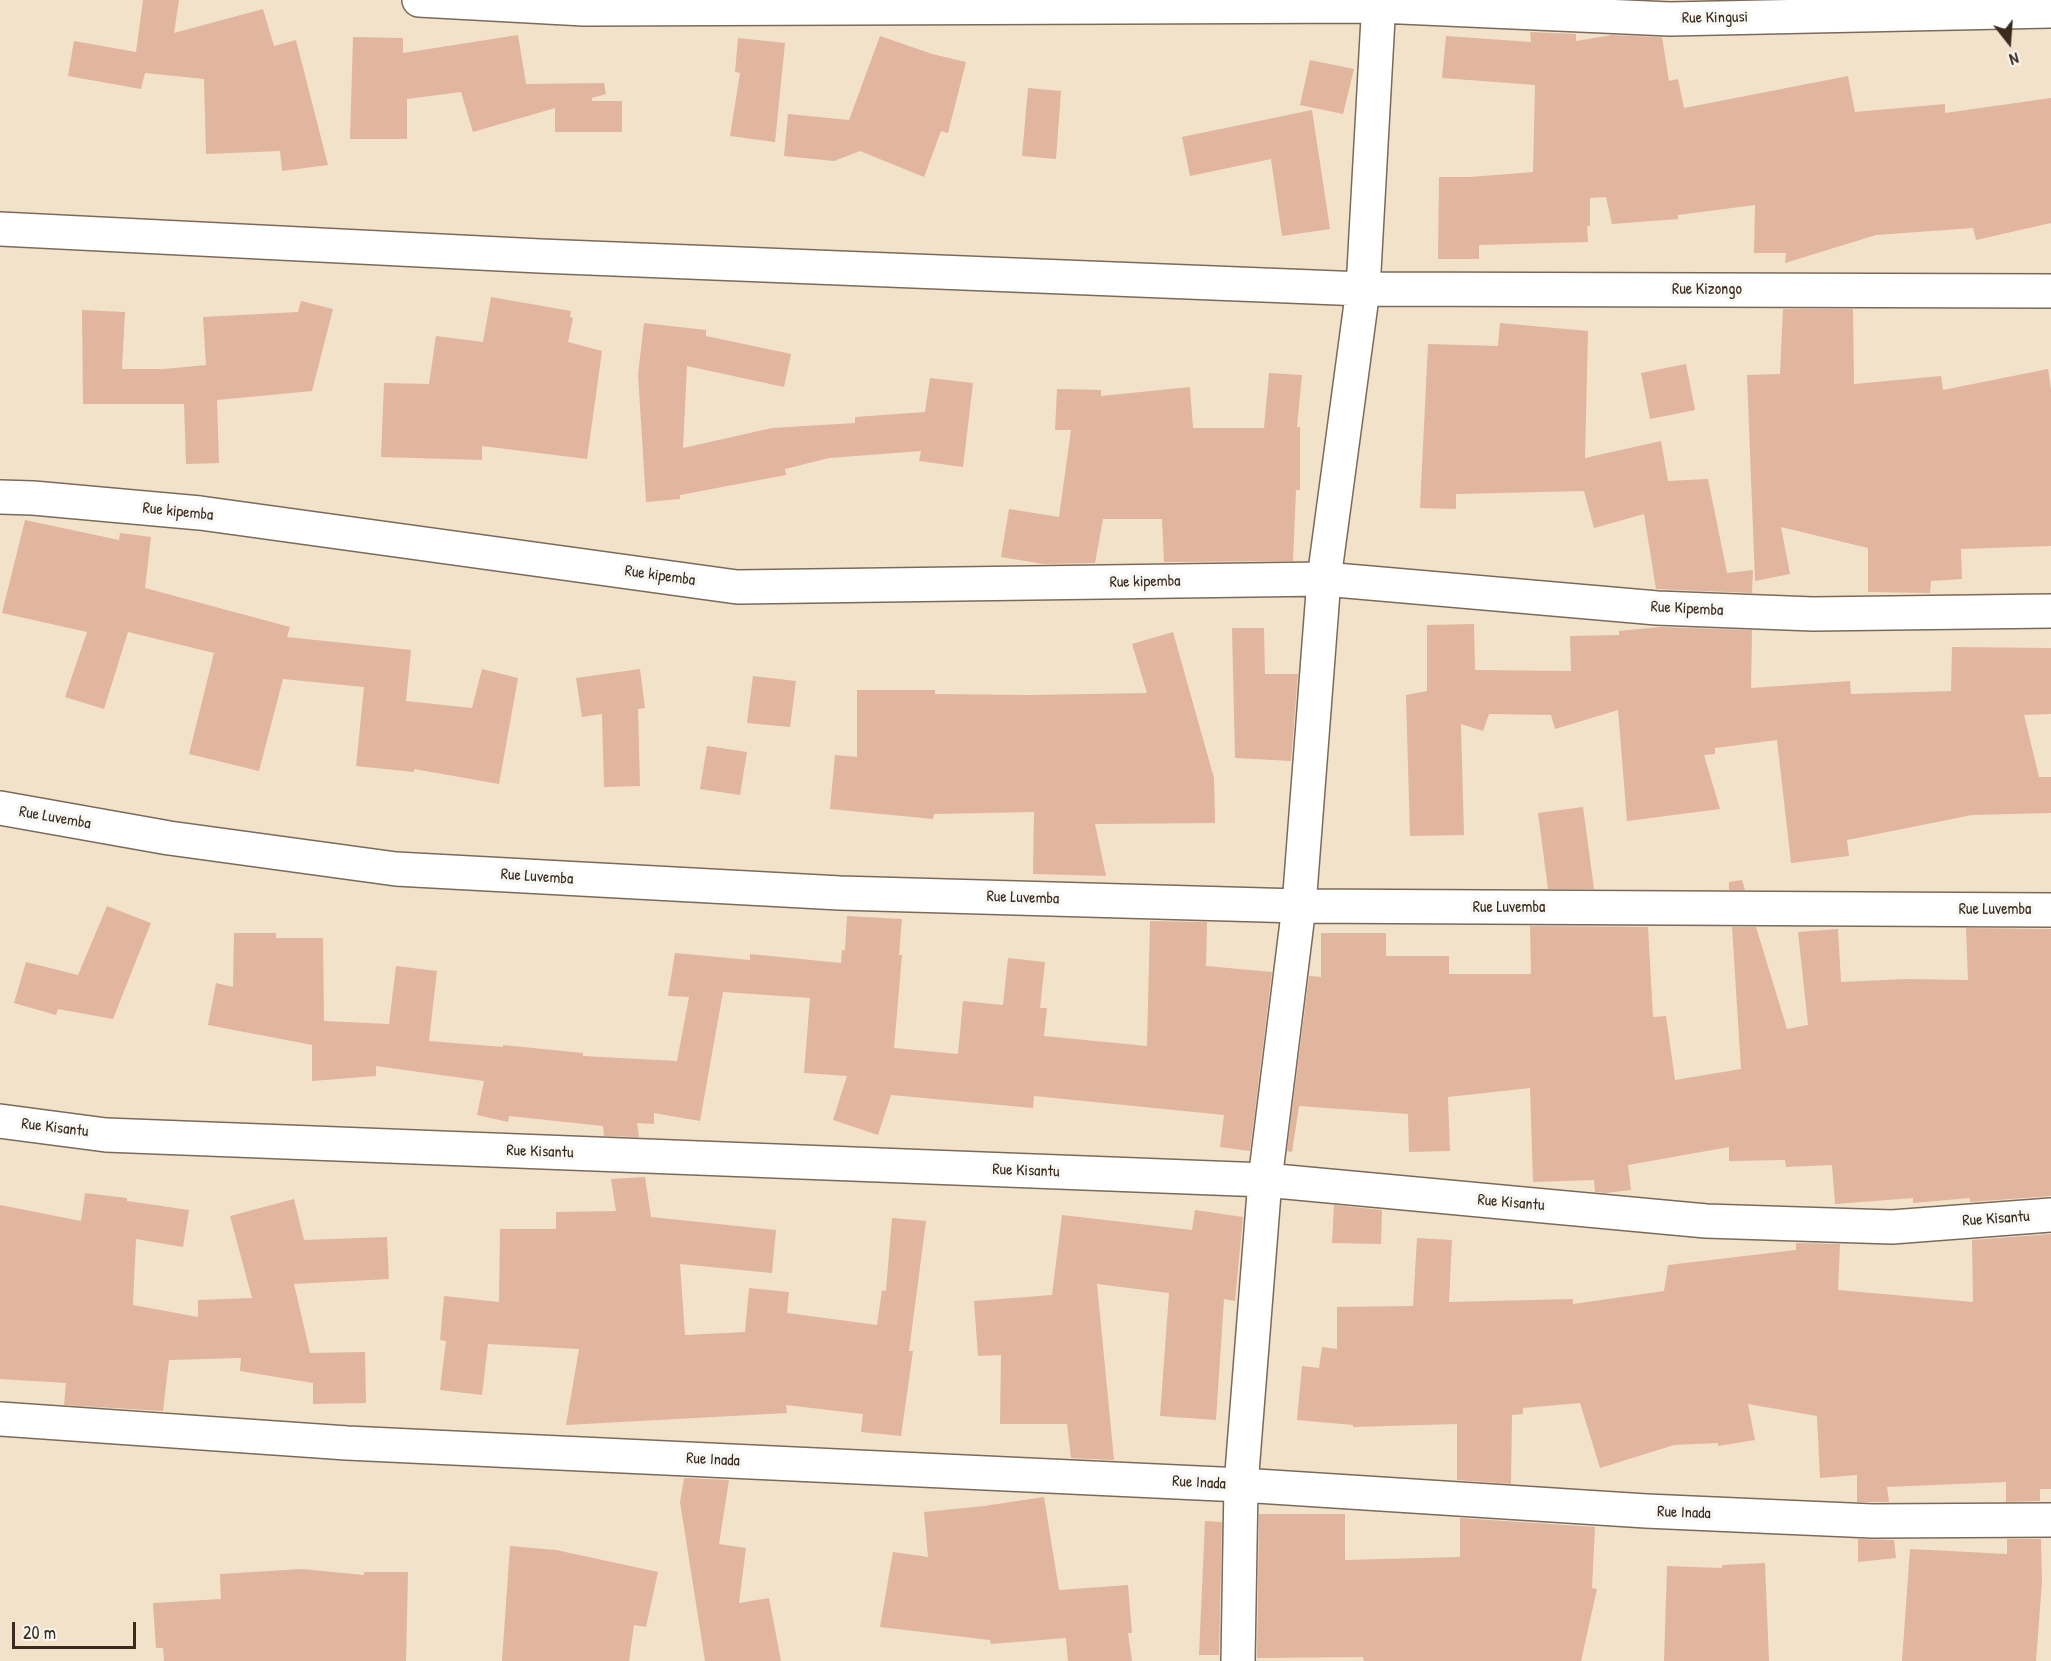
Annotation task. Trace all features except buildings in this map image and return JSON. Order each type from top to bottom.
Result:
[{"type":"street","name":"Rue Kingusi","points":[[419,0],[584,9],[1379,3],[1670,19],[2051,11]]},
{"type":"street","points":[[1238,1661],[1241,1485],[1265,1180],[1299,906],[1324,579],[1363,289],[1379,3]]},
{"type":"street","name":"Rue Kizongo","points":[[0,229],[540,256],[1363,289],[2051,291]]},
{"type":"street","name":"Rue kipemba","points":[[0,498],[33,498],[200,513],[737,587],[1324,579]]},
{"type":"street","name":"Rue Kipemba","points":[[1324,579],[1657,608],[1813,614],[2051,611]]},
{"type":"street","name":"Rue Luvemba","points":[[0,808],[169,838],[396,869],[840,893],[1299,906],[2051,910]]},
{"type":"street","name":"Rue Kisantu","points":[[0,1121],[106,1135],[1265,1180],[1706,1221],[1892,1227],[2051,1215]]},
{"type":"street","name":"Rue Inada","points":[[0,1419],[347,1443],[1241,1485],[1646,1512],[1872,1521],[2051,1520]]}]
